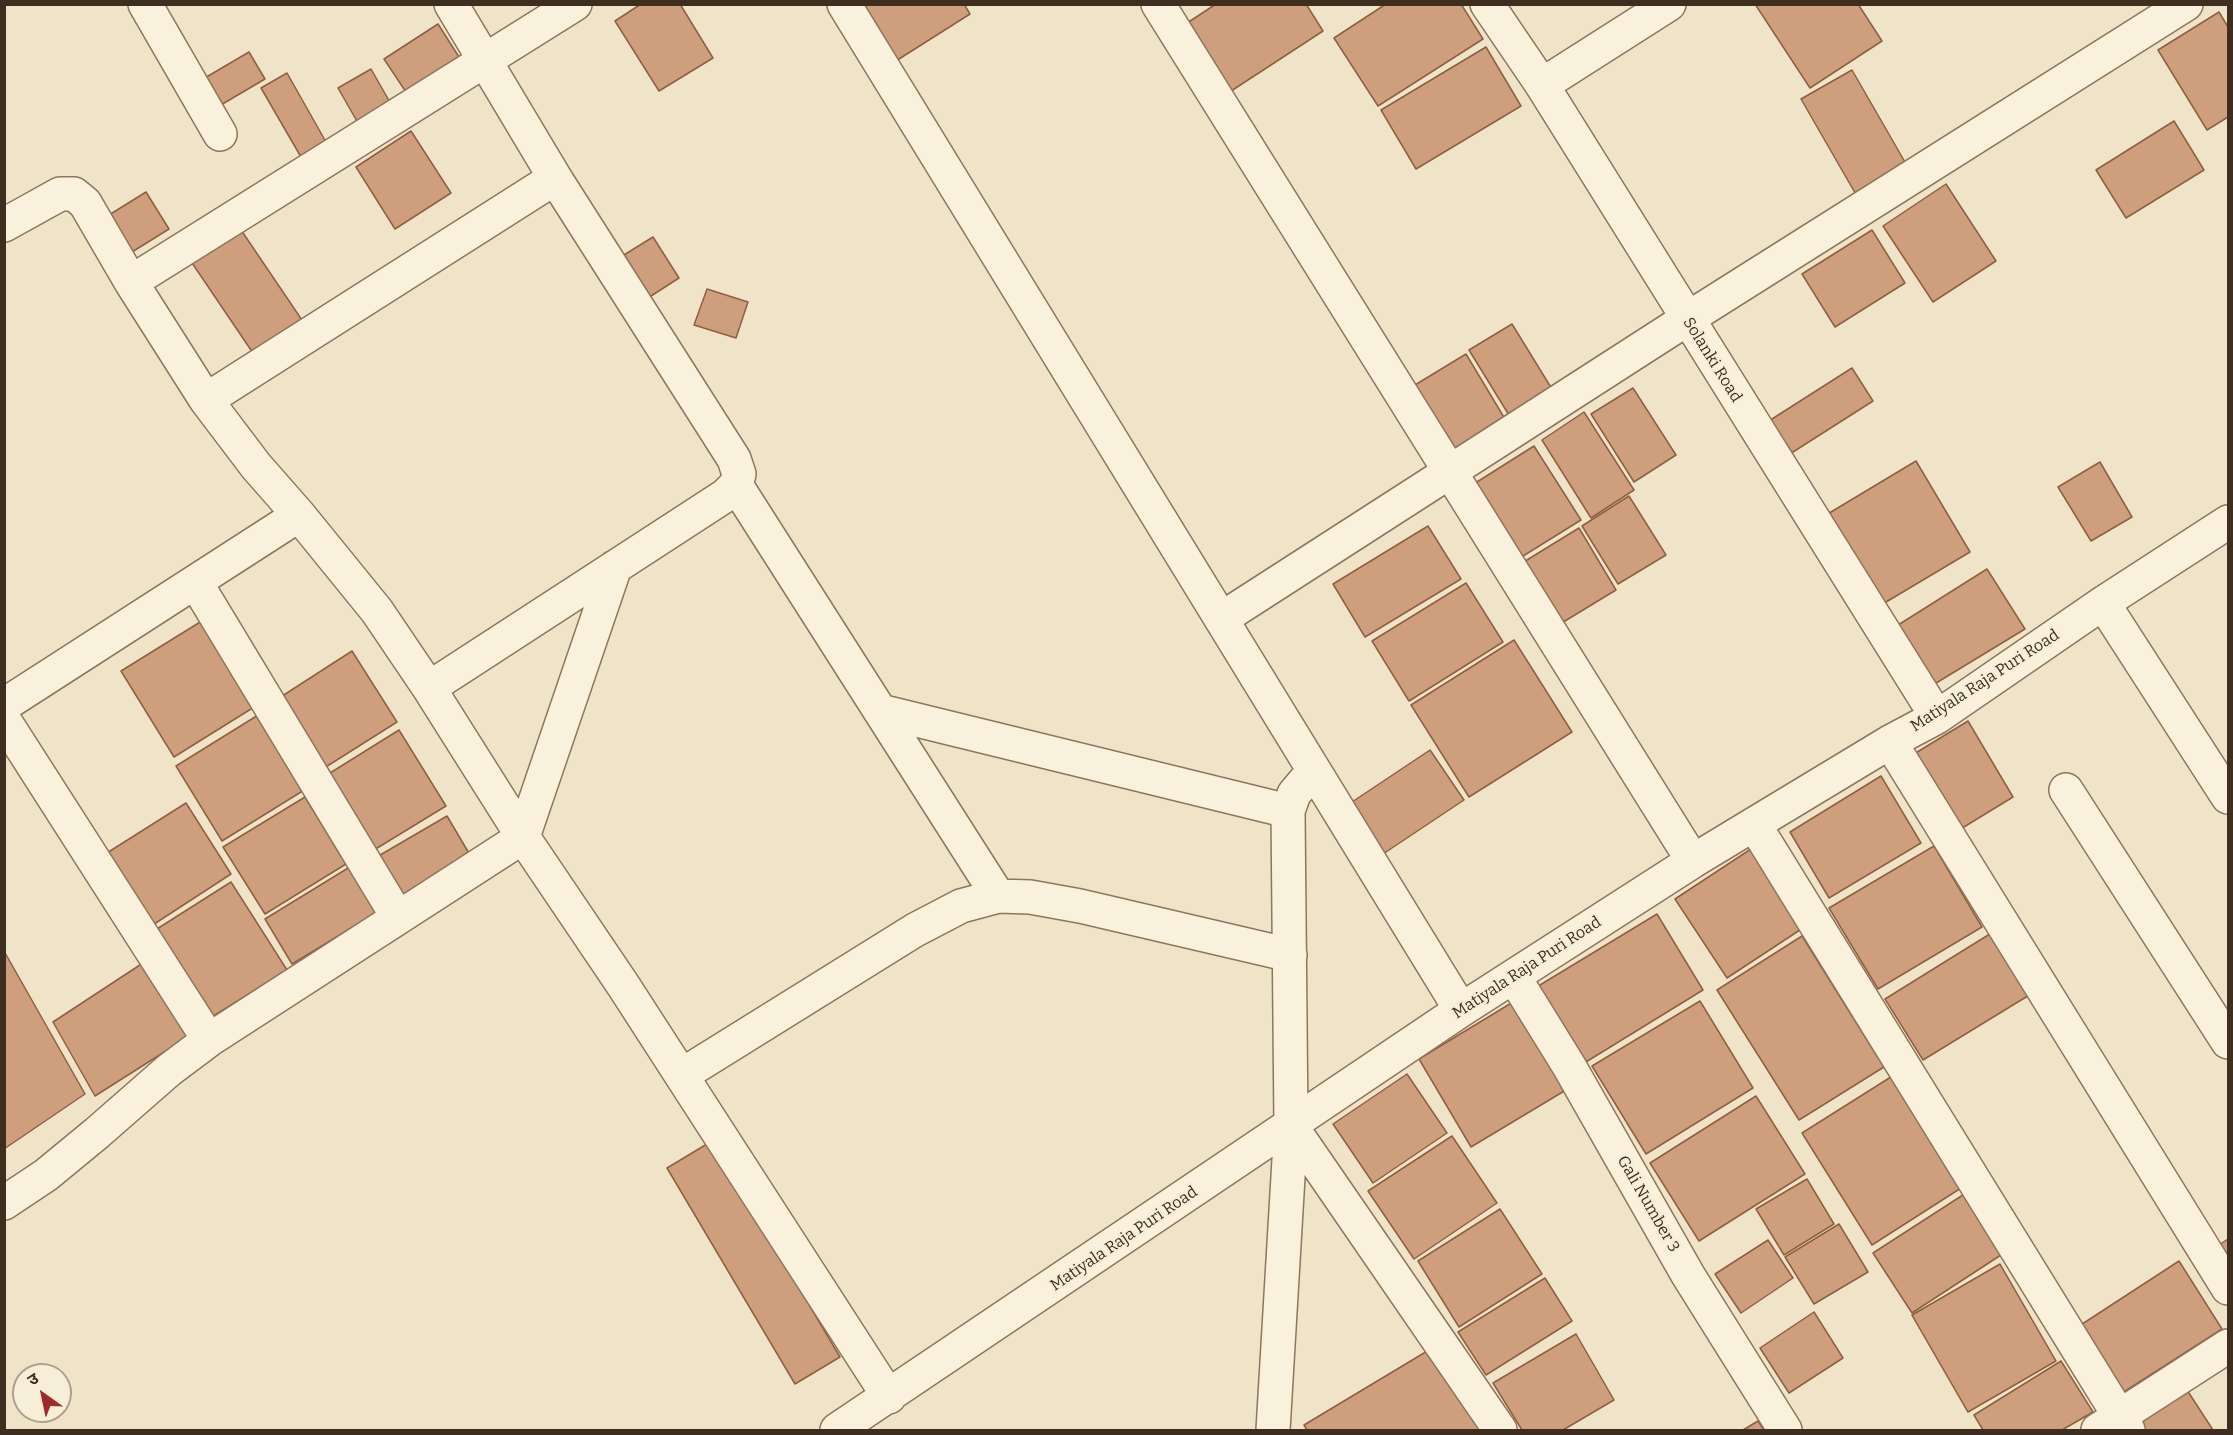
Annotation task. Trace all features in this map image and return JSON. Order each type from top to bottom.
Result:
[{"type":"street","points":[[145,4],[220,134]]},
{"type":"street","points":[[429,688],[726,495],[736,485],[739,474],[734,459],[555,178],[451,4]]},
{"type":"street","points":[[131,282],[262,198],[486,62],[575,4]]},
{"type":"street","points":[[844,4],[1461,1010]]},
{"type":"street","points":[[1158,4],[1693,861]]},
{"type":"street","name":"Solanki Road","points":[[1487,4],[1542,85],[1937,717]]},
{"type":"street","points":[[1542,85],[1669,4]]},
{"type":"street","points":[[1221,619],[1687,319],[2186,4]]},
{"type":"street","points":[[206,400],[555,178]]},
{"type":"street","points":[[4,225],[60,194],[74,194],[85,203],[131,282],[206,400],[256,466],[300,515],[377,611],[429,688],[523,837],[682,1075],[889,1397]]},
{"type":"street","points":[[736,485],[998,896]]},
{"type":"street","points":[[4,705],[300,515]]},
{"type":"street","name":"Matiyala Raja Puri Road","points":[[837,1431],[1461,1010],[1693,861],[1890,742],[1937,717],[2103,603],[2229,522]]},
{"type":"street","points":[[4,1203],[46,1175],[169,1070],[209,1040],[397,916],[523,837],[615,567]]},
{"type":"street","points":[[196,583],[397,916]]},
{"type":"street","points":[[2103,603],[2229,797]]},
{"type":"street","points":[[880,711],[1288,810]]},
{"type":"street","points":[[4,720],[209,1040]]},
{"type":"street","points":[[1890,742],[2229,1288]]},
{"type":"street","points":[[1273,1431],[1291,1126],[1288,810],[1294,794],[1315,772]]},
{"type":"street","points":[[2066,790],[2229,1042]]},
{"type":"street","points":[[1754,824],[2115,1426],[2229,1346]]},
{"type":"street","points":[[682,1075],[915,930],[961,906],[998,896],[1030,897],[1080,906],[1290,955]]},
{"type":"street","name":"Gali Number 3","points":[[1514,977],[1569,1066],[1688,1275],[1785,1431]]},
{"type":"street","points":[[1291,1126],[1500,1431]]},
{"type":"building","points":[[641,4],[680,4],[713,58],[659,91],[615,21]]},
{"type":"building","points":[[848,4],[964,4],[970,14],[888,66]]},
{"type":"building","points":[[1216,4],[1306,4],[1323,31],[1225,95],[1181,27]]},
{"type":"building","points":[[1386,4],[1461,4],[1483,39],[1378,106],[1334,38]]},
{"type":"building","points":[[1755,4],[1858,4],[1882,41],[1810,88]]},
{"type":"building","points":[[2219,12],[2228,27],[2228,117],[2207,130],[2158,50]]},
{"type":"building","points":[[438,24],[459,57],[406,92],[384,59]]},
{"type":"building","points":[[1486,47],[1521,106],[1416,169],[1381,110]]},
{"type":"building","points":[[249,52],[265,79],[214,109],[198,82]]},
{"type":"building","points":[[371,69],[391,104],[358,123],[338,88]]},
{"type":"building","points":[[1852,70],[1909,169],[1858,198],[1801,99]]},
{"type":"building","points":[[287,73],[326,142],[301,157],[261,88]]},
{"type":"building","points":[[2174,121],[2204,170],[2126,218],[2096,170]]},
{"type":"building","points":[[411,131],[451,193],[395,229],[356,167]]},
{"type":"building","points":[[1946,184],[1996,261],[1933,302],[1883,226]]},
{"type":"building","points":[[146,192],[169,229],[132,252],[109,215]]},
{"type":"building","points":[[237,224],[306,326],[257,359],[188,257]]},
{"type":"building","points":[[1872,230],[1905,283],[1835,327],[1802,274]]},
{"type":"building","points":[[653,237],[679,278],[637,305],[611,263]]},
{"type":"building","points":[[707,289],[748,302],[736,338],[694,325]]},
{"type":"building","points":[[1512,324],[1555,394],[1512,420],[1469,350]]},
{"type":"building","points":[[1466,354],[1508,424],[1452,457],[1410,388]]},
{"type":"building","points":[[1852,368],[1873,401],[1782,459],[1761,426]]},
{"type":"building","points":[[1633,388],[1676,455],[1634,482],[1591,414]]},
{"type":"building","points":[[1584,412],[1634,490],[1591,518],[1542,440]]},
{"type":"building","points":[[1534,446],[1581,520],[1515,561],[1469,487]]},
{"type":"building","points":[[1916,461],[1970,552],[1871,611],[1816,521]]},
{"type":"building","points":[[2100,462],[2132,517],[2091,541],[2058,487]]},
{"type":"building","points":[[1629,496],[1666,555],[1618,584],[1582,526]]},
{"type":"building","points":[[1428,526],[1461,579],[1365,637],[1333,584]]},
{"type":"building","points":[[1579,528],[1616,590],[1560,624],[1522,563]]},
{"type":"building","points":[[1987,569],[2025,629],[1923,691],[1887,632]]},
{"type":"building","points":[[1466,583],[1503,642],[1409,701],[1372,641]]},
{"type":"building","points":[[205,619],[259,704],[174,757],[121,671]]},
{"type":"building","points":[[1514,640],[1572,732],[1469,797],[1411,705]]},
{"type":"building","points":[[352,651],[397,722],[321,770],[276,700]]},
{"type":"building","points":[[263,712],[309,787],[222,841],[176,766]]},
{"type":"building","points":[[1968,721],[2013,797],[1959,830],[1914,754]]},
{"type":"building","points":[[399,730],[446,806],[369,853],[322,778]]},
{"type":"building","points":[[1430,750],[1464,800],[1383,854],[1349,804]]},
{"type":"building","points":[[1881,776],[1921,843],[1829,898],[1790,832]]},
{"type":"building","points":[[305,797],[346,864],[265,914],[223,847]]},
{"type":"building","points":[[186,803],[231,874],[145,930],[99,858]]},
{"type":"building","points":[[447,816],[473,860],[400,902],[375,858]]},
{"type":"building","points":[[1757,845],[1809,924],[1727,978],[1675,899]]},
{"type":"building","points":[[1934,846],[1982,927],[1878,989],[1829,908]]},
{"type":"building","points":[[353,865],[381,910],[292,964],[265,919]]},
{"type":"building","points":[[231,882],[287,970],[204,1022],[149,934]]},
{"type":"building","points":[[1657,914],[1703,990],[1581,1065],[1535,988]]},
{"type":"building","points":[[1993,932],[2031,994],[1923,1060],[1885,999]]},
{"type":"building","points":[[1802,936],[1884,1067],[1799,1120],[1717,990]]},
{"type":"building","points":[[4,951],[85,1094],[4,1149]]},
{"type":"building","points":[[146,961],[191,1035],[95,1096],[53,1022]]},
{"type":"building","points":[[1700,1001],[1753,1088],[1646,1154],[1592,1066]]},
{"type":"building","points":[[1513,1002],[1566,1090],[1471,1147],[1419,1059]]},
{"type":"building","points":[[1902,1070],[1972,1181],[1872,1245],[1802,1133]]},
{"type":"building","points":[[1407,1074],[1447,1133],[1373,1183],[1333,1124]]},
{"type":"building","points":[[1756,1096],[1805,1174],[1699,1241],[1650,1163]]},
{"type":"building","points":[[1452,1136],[1497,1203],[1414,1259],[1368,1191]]},
{"type":"building","points":[[712,1141],[840,1357],[795,1384],[667,1168]]},
{"type":"building","points":[[1807,1179],[1834,1224],[1784,1255],[1756,1209]]},
{"type":"building","points":[[1966,1193],[2004,1253],[1912,1313],[1873,1253]]},
{"type":"building","points":[[1500,1209],[1542,1274],[1459,1327],[1418,1261]]},
{"type":"building","points":[[1839,1224],[1868,1272],[1814,1304],[1785,1257]]},
{"type":"building","points":[[2228,1239],[2228,1273],[2213,1249]]},
{"type":"building","points":[[1768,1240],[1793,1278],[1741,1313],[1715,1274]]},
{"type":"building","points":[[2179,1261],[2222,1329],[2116,1397],[2073,1330]]},
{"type":"building","points":[[2000,1264],[2056,1361],[1968,1412],[1912,1315]]},
{"type":"building","points":[[1545,1278],[1572,1321],[1486,1375],[1458,1332]]},
{"type":"building","points":[[1814,1312],[1843,1358],[1789,1393],[1760,1348]]},
{"type":"building","points":[[1576,1334],[1614,1400],[1563,1430],[1522,1430],[1493,1383]]},
{"type":"building","points":[[1434,1347],[1483,1430],[1307,1430],[1304,1425]]},
{"type":"building","points":[[2061,1361],[2093,1412],[2062,1430],[1983,1430],[1974,1415]]},
{"type":"building","points":[[2187,1390],[2213,1430],[2138,1430],[2134,1424]]},
{"type":"building","points":[[1758,1421],[1764,1430],[1743,1430]]}]
